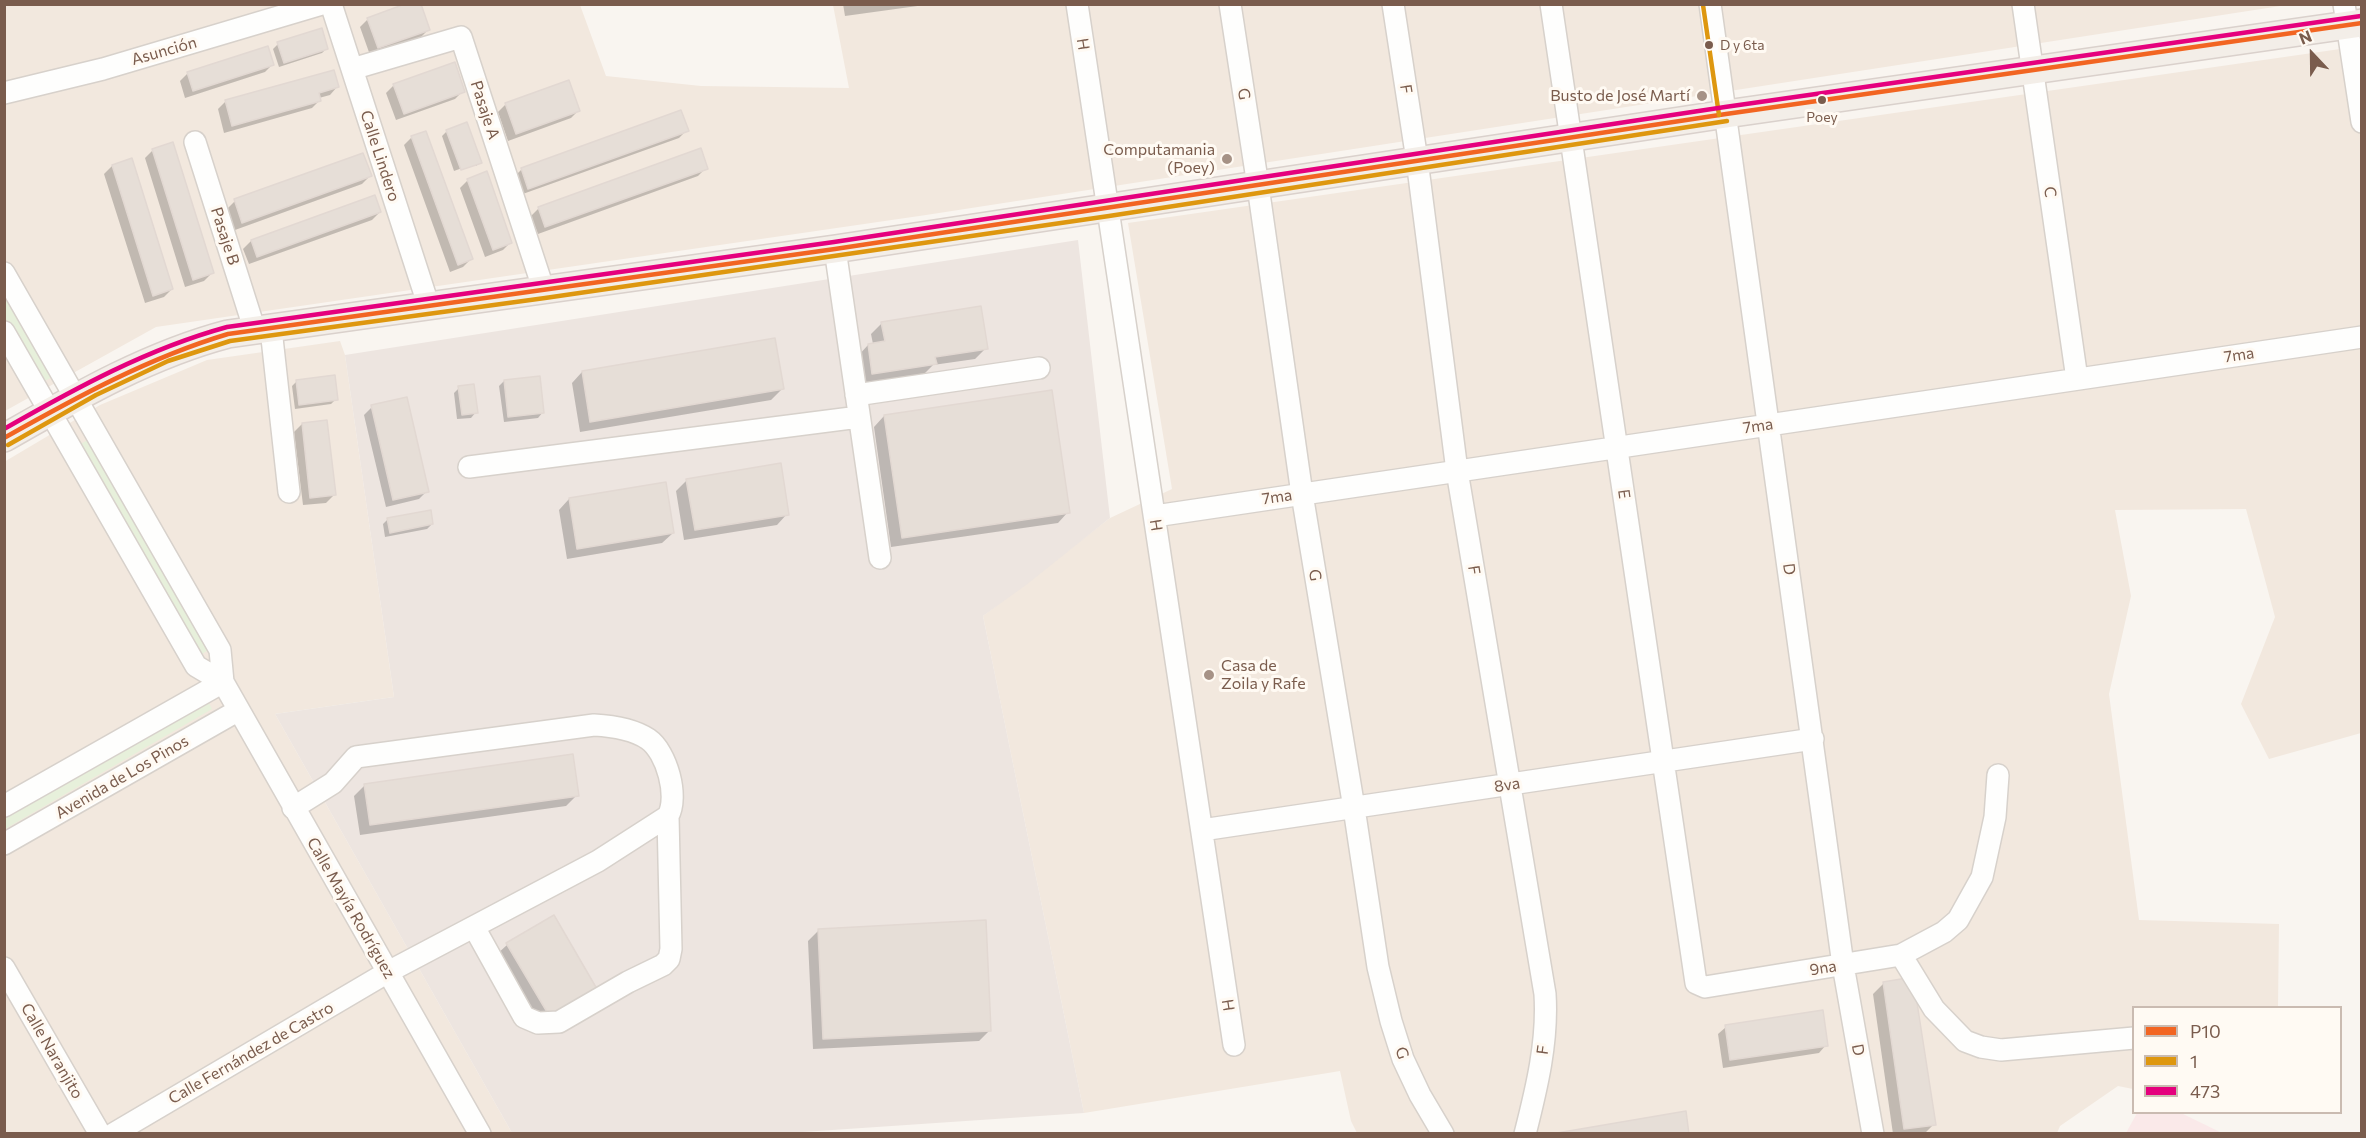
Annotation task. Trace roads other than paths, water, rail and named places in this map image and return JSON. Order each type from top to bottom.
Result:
[{"type":"main road","points":[[4,438],[76,398],[165,354],[197,343],[263,330],[1108,209],[1417,160],[2032,70],[2351,17]]},
{"type":"street","name":"Asunción","points":[[4,93],[103,69],[322,4]]},
{"type":"street","name":"Calle Lindero","points":[[331,4],[429,307]]},
{"type":"street","name":"H","points":[[1077,4],[1234,1045]]},
{"type":"street","name":"G","points":[[1230,4],[1302,494],[1378,967],[1403,1059],[1420,1095],[1443,1134]]},
{"type":"street","name":"F","points":[[1394,4],[1417,160],[1457,471],[1545,994],[1546,1022],[1542,1060],[1526,1134]]},
{"type":"street","name":"E","points":[[1551,4],[1696,983]]},
{"type":"street","name":"D","points":[[1710,4],[1843,965],[1873,1134]]},
{"type":"street","name":"C","points":[[2023,4],[2077,379]]},
{"type":"street","points":[[2351,17],[2361,122]]},
{"type":"street","name":"Pasaje A","points":[[352,69],[461,37],[544,291]]},
{"type":"street","name":"Pasaje B","points":[[195,142],[263,330],[290,492]]},
{"type":"street","points":[[835,249],[880,558]]},
{"type":"street","name":"Calle Mayía Rodríguez","points":[[4,273],[220,650],[223,682],[238,710],[480,1134]]},
{"type":"street","points":[[4,332],[196,666],[223,682]]},
{"type":"street","name":"7ma","points":[[1155,516],[2361,337]]},
{"type":"street","points":[[856,395],[1039,368]]},
{"type":"street","points":[[469,467],[859,417]]},
{"type":"street","name":"Avenida de Los Pinos","points":[[4,806],[223,682]]},
{"type":"street","name":"Avenida de Los Pinos","points":[[4,844],[238,710]]},
{"type":"street","points":[[293,808],[333,783],[357,757],[594,725],[625,730],[648,740],[656,747],[663,759],[673,790],[672,810],[668,816],[671,949],[669,959],[663,965],[628,982],[559,1022],[538,1023],[524,1017],[474,927]]},
{"type":"street","name":"8va","points":[[1202,830],[1813,739]]},
{"type":"street","name":"9na","points":[[1696,983],[1704,987],[1901,955],[1944,932],[1958,920],[1982,877],[1995,817],[1998,775]]},
{"type":"street","name":"Calle Fernández de Castro","points":[[113,1134],[388,972],[598,861],[668,816]]},
{"type":"street","points":[[1901,955],[1934,1009],[1965,1041],[1981,1047],[2001,1050],[2132,1038]]},
{"type":"street","name":"Calle Naranjito","points":[[4,968],[100,1134]]},
{"type":"place","name":"D y 6ta","points":[[1709,45]]},
{"type":"place","name":"Busto de José Martí","points":[[1702,96]]},
{"type":"place","name":"Poey","points":[[1822,100]]},
{"type":"place","name":"Computamania (Poey)","points":[[1227,159]]},
{"type":"place","name":"Casa de Zoila y Rafe","points":[[1209,675]]}]
